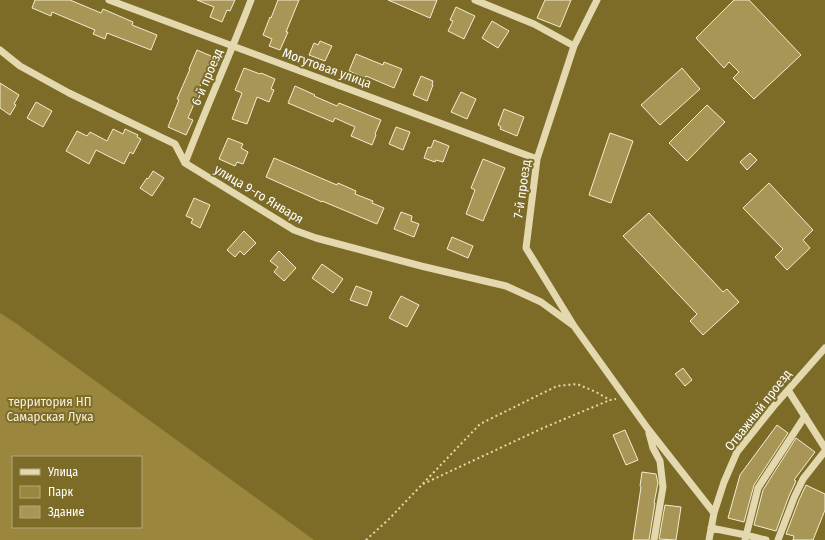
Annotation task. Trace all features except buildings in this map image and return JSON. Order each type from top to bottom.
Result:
[{"type":"street","name":"Могутовая улица","points":[[109,0],[537,159]]},
{"type":"street","name":"6-й проезд","points":[[185,163],[234,46],[251,0]]},
{"type":"street","points":[[475,0],[534,24],[574,46]]},
{"type":"street","name":"7-й проезд","points":[[574,326],[526,248],[537,159],[574,46],[597,0]]},
{"type":"street","points":[[0,50],[20,66],[70,93],[175,144],[185,163]]},
{"type":"street","name":"улица 9-го Января","points":[[185,163],[294,230],[316,238],[414,264],[506,286],[541,302],[574,326]]},
{"type":"street","points":[[574,326],[648,429],[714,513]]},
{"type":"street","name":"Отважный проезд","points":[[709,540],[714,513],[724,482],[737,452],[825,348]]},
{"type":"street","points":[[788,390],[825,448]]},
{"type":"street","points":[[746,538],[758,488],[805,416]]},
{"type":"street","points":[[648,429],[653,448],[660,461],[663,487],[654,540]]},
{"type":"street","points":[[778,540],[803,479],[825,451]]},
{"type":"street","points":[[711,528],[746,538],[766,540]]},
{"type":"path","points":[[366,540],[389,519],[480,424],[557,386],[577,384],[610,400]]},
{"type":"path","points":[[421,485],[543,428],[610,400],[626,398]]},
{"type":"green space","name":"территория НП Самарская Лука","points":[[0,313],[17,324],[314,540],[0,540]]}]
